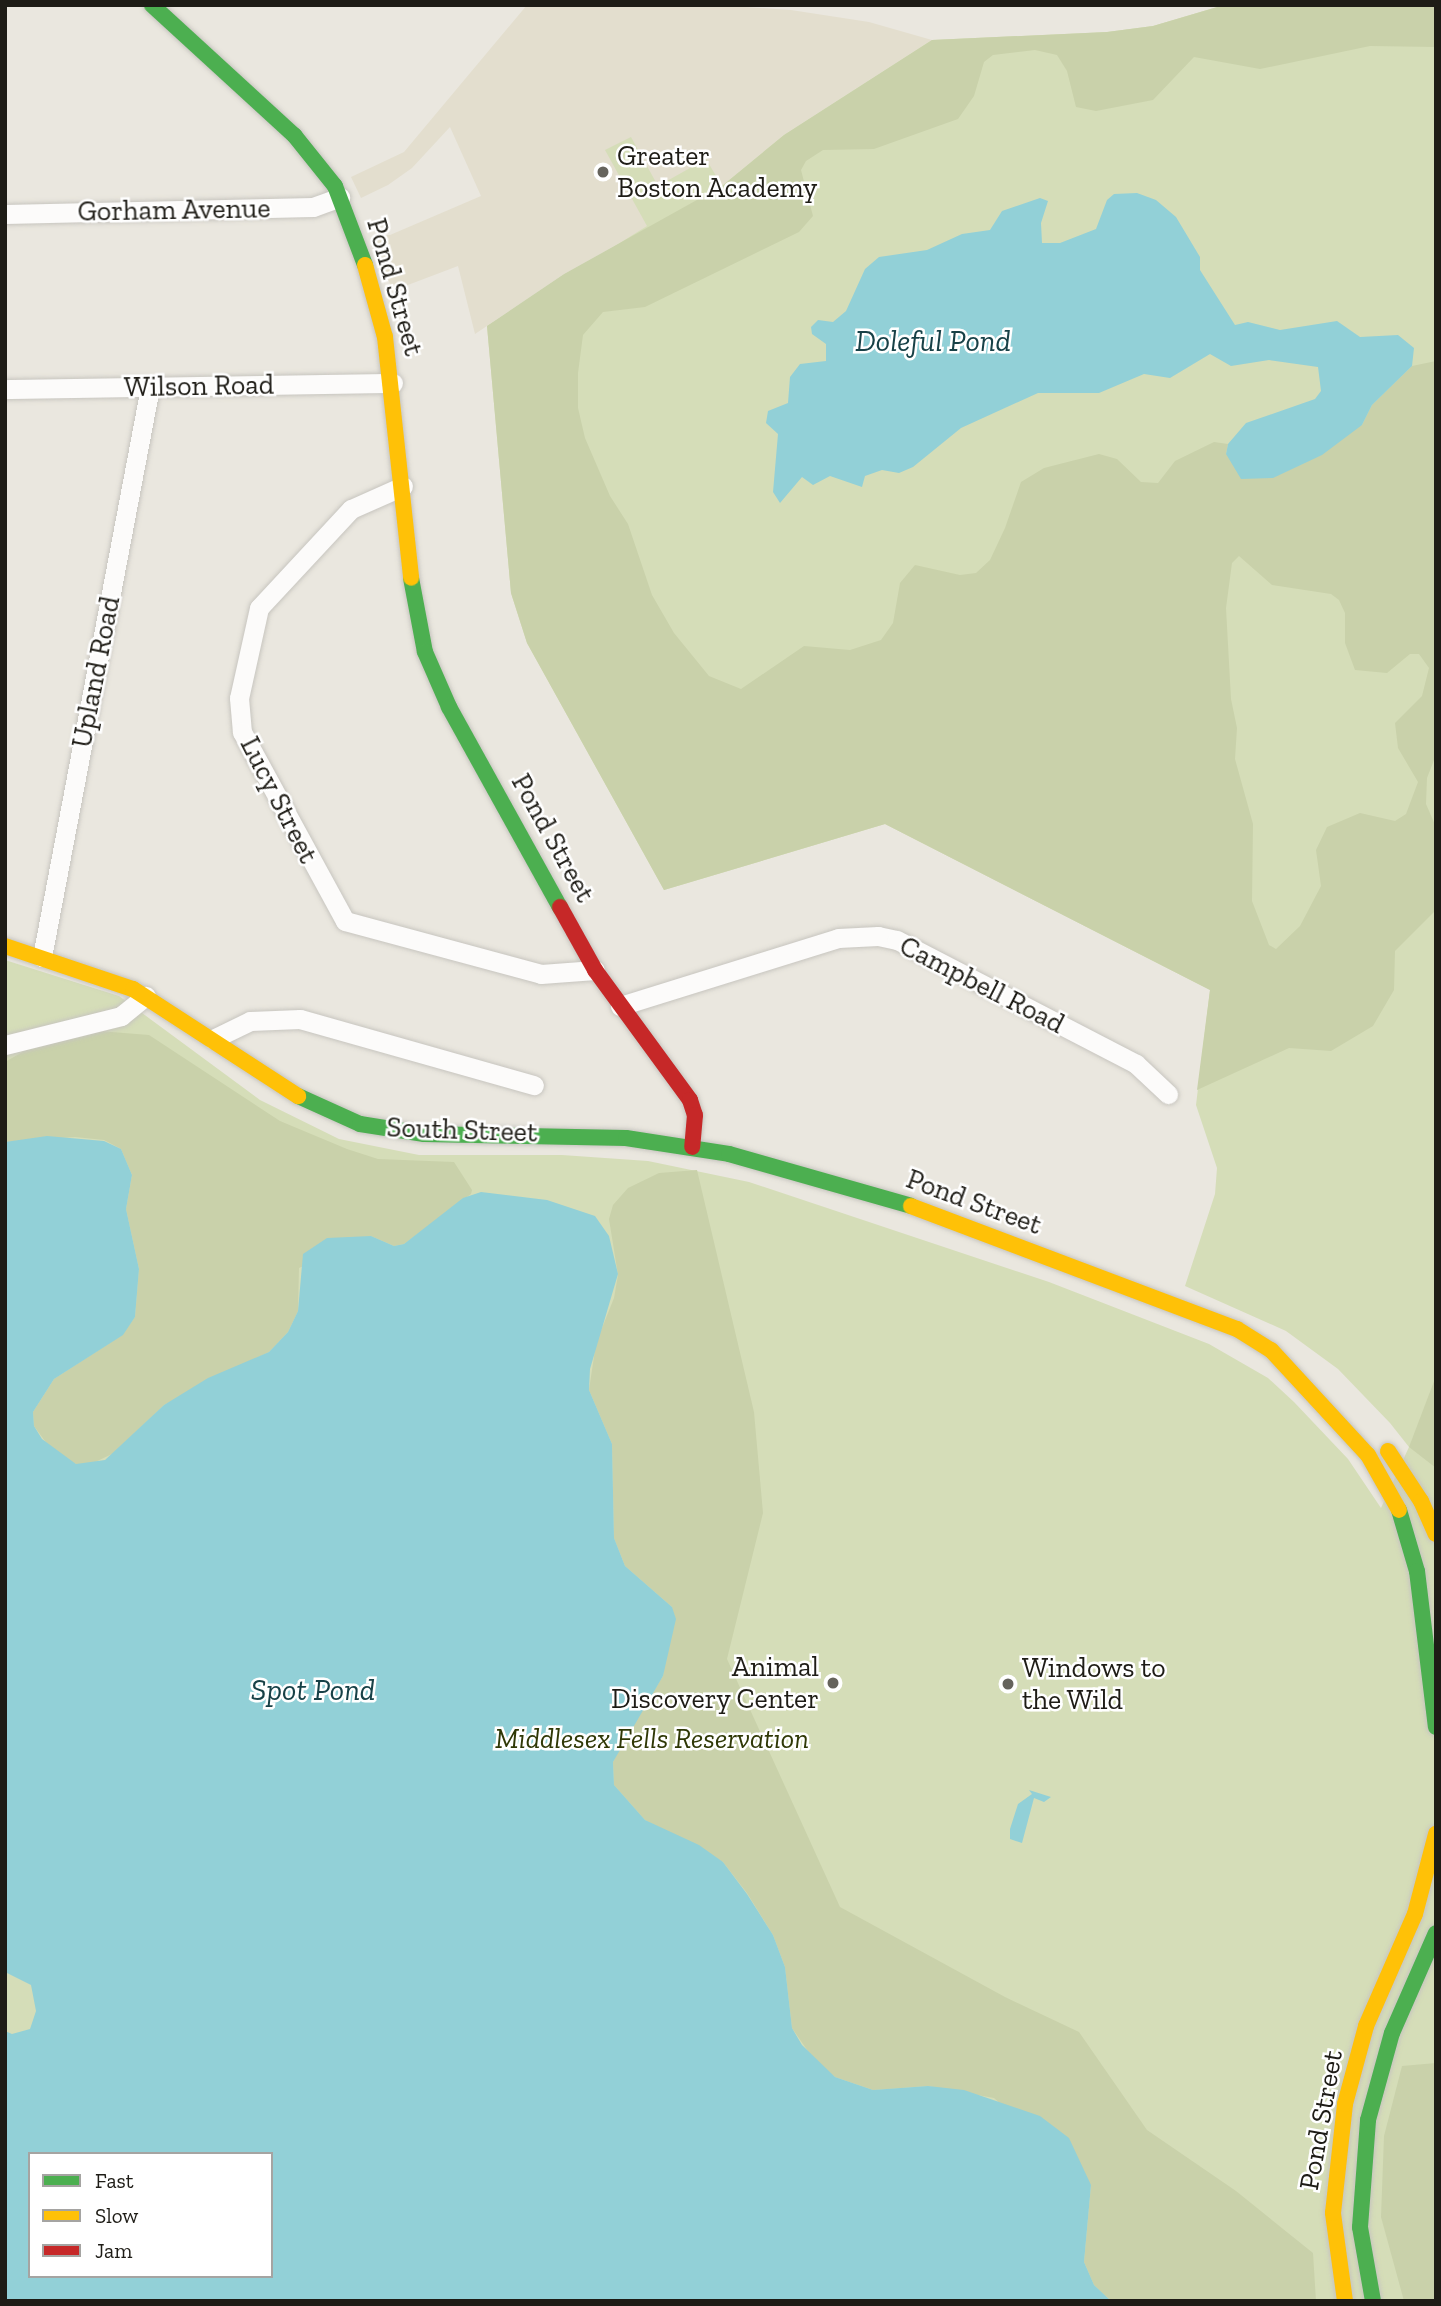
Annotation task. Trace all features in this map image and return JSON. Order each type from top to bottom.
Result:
[{"type":"main road","name":"Pond Street","points":[[152,5],[302,143],[340,197],[375,293],[393,383],[415,607],[434,674],[595,970],[690,1100],[695,1115],[692,1147],[754,1160],[913,1208],[1212,1317],[1323,1379]]},
{"type":"main road","name":"South Street","points":[[5,946],[107,977],[146,996],[300,1099],[373,1127],[436,1134],[608,1136],[692,1147]]},
{"type":"main road","name":"Pond Street","points":[[1271,1350],[1361,1446],[1396,1499],[1417,1571],[1436,1727]]},
{"type":"main road","points":[[1377,1436],[1417,1495],[1436,1534]]},
{"type":"main road","name":"Pond Street","points":[[1345,2301],[1333,2213],[1345,2104],[1366,2026],[1415,1914],[1436,1833]]},
{"type":"main road","name":"Pond Street","points":[[1373,2301],[1360,2227],[1368,2120],[1392,2033],[1436,1933]]},
{"type":"street","name":"Gorham Avenue","points":[[5,214],[313,207],[340,197]]},
{"type":"street","name":"Wilson Road","points":[[5,389],[393,383]]},
{"type":"street","name":"Upland Road","points":[[42,957],[150,387]]},
{"type":"street","name":"Lucy Street","points":[[403,486],[351,509],[259,607],[239,698],[243,732],[345,921],[541,974],[595,970]]},
{"type":"street","name":"Campbell Road","points":[[620,1006],[838,937],[878,936],[898,940],[1136,1064],[1168,1094]]},
{"type":"street","points":[[5,1045],[121,1016],[146,996]]},
{"type":"street","name":"South Street","points":[[213,1040],[250,1021],[300,1019],[534,1085]]},
{"type":"shaded area","name":"Greater Boston Academy","points":[[527,5],[716,5],[791,10],[869,22],[932,40],[784,135],[722,186],[564,274],[475,334],[458,266],[392,291],[375,235],[390,235],[481,196],[450,127],[412,168],[388,185],[361,198],[351,177],[404,152]]},
{"type":"green space","name":"Middlesex Fells Reservation","points":[[1224,5],[1436,5],[1436,2301],[5,2301],[5,960],[119,996],[260,1100],[339,1139],[419,1155],[562,1155],[648,1161],[749,1182],[1049,1282],[1209,1344],[1268,1378],[1294,1402],[1348,1459],[1381,1508],[1409,1447],[1390,1423],[1338,1369],[1286,1331],[1185,1286],[1215,1194],[1217,1168],[1196,1105],[1210,990],[885,824],[664,890],[527,643],[511,593],[487,326],[647,226],[605,150],[631,137],[658,186],[706,159],[722,186],[784,135],[932,40],[1107,32],[1153,26]]},
{"type":"green space","points":[[1224,5],[1436,5],[1436,47],[1370,46],[1260,69],[1194,57],[1153,100],[1096,111],[1076,107],[1067,71],[1057,55],[1035,50],[993,55],[984,62],[974,96],[958,119],[874,149],[823,150],[806,161],[801,170],[813,216],[799,232],[645,307],[603,312],[583,335],[578,373],[578,408],[585,438],[610,496],[628,524],[652,595],[674,633],[709,676],[741,689],[804,646],[850,650],[881,640],[893,623],[900,583],[915,565],[960,575],[976,573],[990,560],[1005,528],[1021,482],[1044,468],[1099,454],[1117,459],[1141,482],[1158,483],[1175,461],[1214,442],[1228,444],[1226,454],[1362,425],[1372,405],[1412,366],[1436,361],[1436,755],[1427,778],[1426,804],[1436,827],[1436,910],[1395,951],[1394,990],[1373,1026],[1331,1051],[1289,1048],[1197,1090],[1210,990],[885,824],[664,890],[527,643],[511,593],[487,326],[564,274],[722,186],[784,135],[932,40],[1107,32],[1153,26]],"holes":[[[1239,556],[1272,585],[1331,594],[1339,600],[1345,613],[1345,643],[1355,670],[1387,673],[1410,654],[1419,654],[1429,668],[1422,696],[1395,723],[1398,748],[1418,782],[1406,814],[1395,821],[1360,813],[1327,827],[1316,850],[1321,886],[1300,926],[1276,949],[1269,945],[1252,901],[1253,824],[1235,759],[1237,728],[1231,699],[1226,608],[1232,563]]]},
{"type":"green space","points":[[99,1031],[149,1035],[280,1121],[347,1149],[378,1159],[454,1162],[472,1190],[471,1194],[404,1244],[394,1246],[371,1236],[299,1268],[298,1311],[288,1332],[269,1352],[164,1405],[114,1453],[89,1465],[76,1464],[53,1452],[34,1426],[33,1412],[54,1379],[122,1335],[135,1317],[139,1269],[126,1209],[132,1175],[121,1149],[104,1140],[75,1137],[5,1142],[5,1062],[33,1046]]},
{"type":"green space","points":[[697,1170],[754,1412],[763,1513],[727,1659],[840,1907],[1005,1997],[1079,2032],[1147,2130],[1236,2191],[1313,2253],[1316,2301],[1111,2301],[1094,2285],[1084,2262],[1091,2185],[994,2098],[928,2086],[873,2090],[835,2077],[814,2060],[792,2028],[785,1967],[773,1935],[747,1893],[723,1862],[645,1820],[614,1785],[613,1762],[663,1676],[672,1607],[625,1566],[614,1538],[612,1444],[589,1390],[596,1343],[614,1298],[618,1275],[609,1219],[613,1205],[628,1188],[659,1173]]},
{"type":"green space","points":[[1436,1376],[1436,1468],[1409,1447]]},
{"type":"green space","points":[[1436,2063],[1436,2301],[1404,2301],[1381,2217],[1384,2136],[1402,2066]]},
{"type":"water","name":"Doleful Pond","points":[[1137,193],[1156,200],[1176,217],[1200,257],[1200,270],[1235,325],[1248,322],[1280,330],[1337,321],[1360,337],[1398,335],[1414,348],[1412,366],[1372,405],[1362,425],[1322,455],[1273,478],[1241,479],[1226,454],[1228,444],[1246,423],[1315,399],[1321,391],[1318,367],[1269,360],[1231,366],[1210,354],[1170,378],[1144,374],[1099,393],[1038,393],[961,428],[913,467],[899,473],[882,470],[865,476],[862,487],[830,476],[813,485],[802,477],[780,503],[773,492],[778,434],[766,423],[768,411],[788,403],[790,377],[800,364],[826,361],[826,344],[812,334],[811,327],[818,320],[833,322],[846,311],[865,269],[879,257],[927,250],[962,234],[990,230],[1002,211],[1040,198],[1048,201],[1041,223],[1042,243],[1060,243],[1096,229],[1107,200],[1114,194]]},
{"type":"water","name":"Spot Pond","points":[[47,1136],[104,1141],[121,1149],[132,1175],[126,1209],[139,1269],[135,1317],[123,1335],[54,1379],[33,1412],[34,1426],[42,1439],[76,1464],[105,1460],[164,1405],[208,1378],[269,1352],[288,1332],[298,1311],[303,1254],[327,1238],[371,1236],[394,1246],[404,1244],[463,1198],[481,1192],[547,1200],[595,1216],[609,1236],[618,1274],[590,1369],[589,1390],[612,1444],[614,1538],[625,1566],[672,1607],[676,1619],[663,1676],[613,1762],[614,1785],[645,1820],[699,1845],[723,1862],[773,1935],[785,1967],[792,2028],[802,2045],[835,2077],[873,2090],[928,2086],[964,2090],[1040,2116],[1069,2138],[1091,2185],[1084,2262],[1094,2285],[1111,2301],[5,2300],[5,2031],[12,2034],[30,2029],[36,2011],[31,1985],[5,1972],[5,1142]]},
{"type":"water","points":[[1029,1790],[1051,1797],[1044,1802],[1034,1798],[1022,1843],[1010,1839],[1010,1829],[1018,1804],[1032,1794]]},
{"type":"traffic: fast","points":[[152,5],[294,135],[335,186],[365,265]]},
{"type":"traffic: fast","points":[[411,578],[425,652],[449,707],[560,907]]},
{"type":"traffic: fast","points":[[298,1096],[360,1124],[424,1134],[626,1138],[729,1154],[911,1206]]},
{"type":"traffic: fast","points":[[1399,1510],[1417,1571],[1436,1727]]},
{"type":"traffic: fast","points":[[1373,2301],[1360,2227],[1368,2120],[1392,2033],[1436,1933]]},
{"type":"traffic: slow","points":[[365,265],[385,337],[411,578]]},
{"type":"traffic: slow","points":[[5,946],[133,989],[298,1096]]},
{"type":"traffic: slow","points":[[911,1206],[1237,1329],[1271,1350],[1368,1455],[1399,1510]]},
{"type":"traffic: slow","points":[[1388,1451],[1421,1501],[1436,1534]]},
{"type":"traffic: slow","points":[[1345,2301],[1333,2213],[1345,2104],[1366,2026],[1415,1914],[1436,1834]]},
{"type":"traffic: jam","points":[[560,907],[595,970],[690,1100],[695,1115],[692,1147]]},
{"type":"place","name":"Greater Boston Academy","points":[[603,172]]},
{"type":"place","name":"Animal Discovery Center","points":[[833,1683]]},
{"type":"place","name":"Windows to the Wild","points":[[1008,1684]]}]
